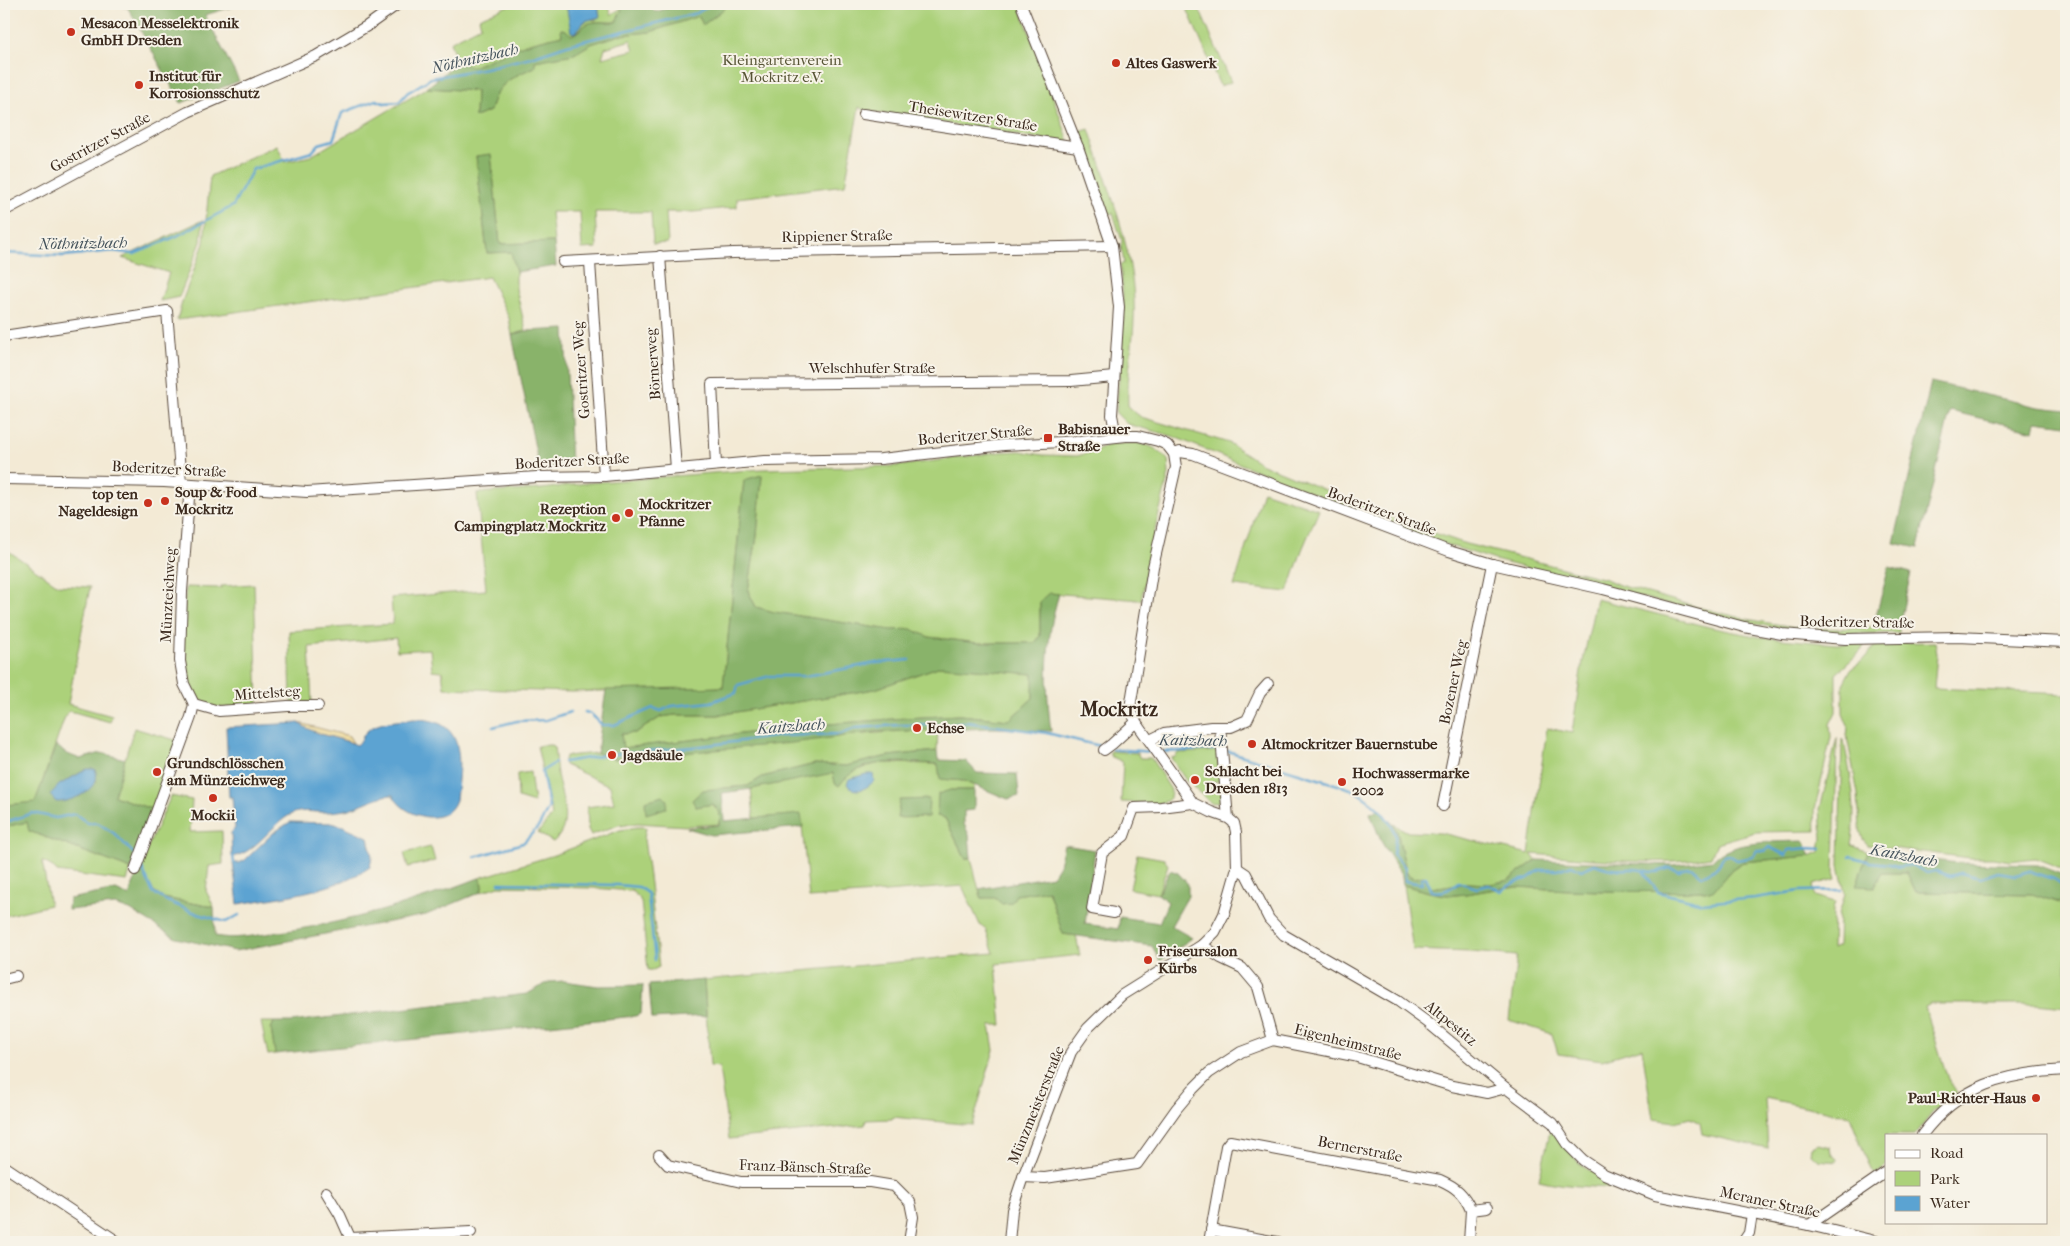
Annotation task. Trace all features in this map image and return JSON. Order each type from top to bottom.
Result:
[{"type":"street","name":"Gostritzer Straße","points":[[4,211],[188,112],[316,56],[367,26],[398,4]]},
{"type":"street","points":[[1022,4],[1078,147],[1112,246],[1119,307],[1112,415],[1116,436]]},
{"type":"street","name":"Theisewitzer Straße","points":[[863,114],[1078,147]]},
{"type":"street","name":"Rippiener Straße","points":[[563,262],[590,262],[660,256],[1112,246]]},
{"type":"street","name":"Börnerweg","points":[[660,256],[676,469]]},
{"type":"street","name":"Gostritzer Weg","points":[[590,262],[604,476]]},
{"type":"street","name":"Münzteichweg","points":[[4,336],[166,311],[186,484],[180,661],[184,684],[194,704]]},
{"type":"street","name":"Welschhufer Straße","points":[[716,465],[712,384],[1071,381],[1114,377]]},
{"type":"street","name":"Boderitzer Straße","points":[[4,479],[186,484],[307,492],[537,477],[604,476],[764,461],[880,459],[1004,445],[1080,442],[1116,436],[1138,436],[1167,445],[1174,454],[1180,452],[1192,454],[1449,551],[1492,564],[1603,590],[1744,627],[1782,634],[1845,639],[1958,637],[2066,642]]},
{"type":"street","points":[[1174,454],[1176,461],[1175,478],[1153,567],[1130,708],[1136,722],[1193,803],[1228,818]]},
{"type":"street","name":"Bozener Weg","points":[[1443,806],[1492,564]]},
{"type":"street","points":[[1152,744],[1164,733],[1211,727],[1231,727],[1247,720],[1260,693],[1268,684]]},
{"type":"street","points":[[135,870],[191,717],[194,704]]},
{"type":"street","name":"Mittelsteg","points":[[194,704],[219,711],[288,706],[318,706]]},
{"type":"street","points":[[1107,747],[1136,722]]},
{"type":"street","name":"Münzmeisterstraße","points":[[1009,1242],[1012,1210],[1071,1052],[1088,1028],[1122,996],[1202,945],[1214,932],[1224,914],[1237,868],[1236,832],[1234,823],[1228,818],[1220,728]]},
{"type":"street","points":[[1114,913],[1092,910],[1102,853],[1124,836],[1134,808],[1193,803]]},
{"type":"street","name":"Altpestitz","points":[[1237,868],[1246,874],[1269,918],[1284,934],[1398,1002],[1427,1022],[1506,1088],[1553,1123],[1567,1144],[1583,1160],[1604,1174],[1655,1195]]},
{"type":"street","points":[[1202,945],[1221,958],[1242,968],[1258,987],[1273,1040]]},
{"type":"street","points":[[4,979],[16,976]]},
{"type":"street","name":"Eigenheimstraße","points":[[1023,1177],[1045,1178],[1137,1164],[1188,1095],[1209,1073],[1241,1052],[1273,1040],[1354,1056],[1452,1086],[1487,1093],[1506,1088]]},
{"type":"street","points":[[1923,1134],[1946,1107],[1963,1095],[1984,1085],[2022,1075],[2066,1070]]},
{"type":"street","name":"Bernerstraße","points":[[1211,1230],[1226,1146],[1230,1141],[1440,1180],[1455,1187],[1465,1198],[1471,1210]]},
{"type":"street","name":"Franz-Bänsch-Straße","points":[[659,1155],[668,1165],[741,1182],[870,1182],[894,1186],[910,1202],[913,1217],[909,1242]]},
{"type":"street","points":[[4,1166],[118,1242]]},
{"type":"street","points":[[1809,1225],[1885,1173]]},
{"type":"street","points":[[326,1192],[351,1240],[471,1232]]},
{"type":"street","name":"Meraner Straße","points":[[1655,1195],[1809,1225],[1880,1242]]},
{"type":"street","points":[[1469,1242],[1471,1210],[1487,1208]]},
{"type":"street","points":[[1742,1242],[1749,1233],[1752,1214]]},
{"type":"street","points":[[1209,1242],[1211,1230],[1278,1242]]},
{"type":"green space","points":[[114,4],[242,4],[205,15],[239,81],[181,103],[128,8]]},
{"type":"green space","points":[[512,4],[566,4],[565,8],[581,25],[589,19],[596,20],[598,4],[609,4],[611,15],[620,9],[622,4],[627,4],[622,9],[616,22],[590,23],[570,35],[566,30],[561,29],[562,35],[526,44],[472,67],[457,62],[450,42],[481,26],[479,18]]},
{"type":"green space","points":[[627,4],[647,4],[655,12],[682,4],[730,4],[703,25],[699,16],[650,32],[620,35],[591,44],[574,54],[535,61],[535,67],[512,78],[501,88],[496,94],[490,111],[475,117],[476,91],[427,88],[457,62],[472,67],[526,44],[562,35],[561,29],[566,30],[571,35],[590,23],[616,22],[622,9]]},
{"type":"green space","name":"Kleingartenverein Mockritz e.V.","points":[[730,4],[1019,4],[1070,144],[865,111],[859,107],[845,185],[737,198],[737,207],[694,212],[666,212],[668,243],[653,244],[651,212],[595,212],[597,248],[582,249],[580,212],[551,212],[554,242],[500,244],[491,155],[476,156],[487,253],[512,252],[516,272],[516,289],[526,331],[512,335],[509,318],[489,277],[177,320],[204,243],[210,176],[277,145],[285,162],[311,156],[427,88],[476,91],[475,117],[490,111],[496,94],[501,88],[512,78],[535,67],[534,61],[574,54],[591,44],[620,35],[650,32],[699,16],[703,25]],"holes":[[[631,40],[634,50],[602,58],[605,48]]]},
{"type":"green space","points":[[1185,4],[1197,4],[1231,82],[1220,86]]},
{"type":"green space","points":[[1089,129],[1117,213],[1132,278],[1134,313],[1128,380],[1128,407],[1141,417],[1229,443],[1260,463],[1397,520],[1466,544],[1606,579],[1619,585],[1746,619],[1789,626],[1831,629],[1899,625],[1899,633],[1827,634],[1789,630],[1727,619],[1495,560],[1410,533],[1172,436],[1127,424],[1116,413],[1123,320],[1120,264],[1124,263],[1122,241],[1113,213],[1108,214],[1080,132]]},
{"type":"green space","points":[[491,154],[500,244],[554,242],[556,266],[516,272],[511,252],[487,253],[476,156]]},
{"type":"green space","points":[[203,220],[201,242],[179,297],[160,301],[169,273],[122,258]]},
{"type":"green space","points":[[565,329],[571,465],[539,467],[512,335],[526,331]]},
{"type":"green space","points":[[1931,382],[2038,407],[2066,410],[2066,425],[2036,421],[2034,431],[1950,411],[1918,548],[1894,543]]},
{"type":"green space","points":[[1136,443],[1150,446],[1164,456],[1168,460],[1169,474],[1156,525],[1141,600],[1049,593],[1040,601],[1040,636],[1035,643],[978,643],[929,637],[911,629],[891,630],[774,612],[756,607],[748,591],[757,536],[762,475],[744,480],[723,687],[572,692],[444,688],[442,671],[432,670],[430,649],[397,651],[396,638],[309,647],[312,703],[291,702],[289,631],[393,624],[391,598],[486,590],[477,493],[762,469],[898,466],[999,452],[1020,451],[1043,455],[1077,456],[1110,444]]},
{"type":"green space","points":[[762,475],[757,536],[748,591],[756,607],[774,612],[891,630],[911,629],[929,637],[978,643],[1035,643],[1040,636],[1040,601],[1049,593],[1059,594],[1051,628],[1047,679],[1051,731],[996,728],[876,732],[792,743],[614,759],[597,753],[606,690],[723,687],[744,480]],"holes":[[[941,666],[1033,674],[1033,698],[1009,720],[960,715],[906,718],[816,725],[623,748],[621,734],[635,733],[661,717],[675,715],[718,715],[875,689]]]},
{"type":"green space","points":[[1263,491],[1319,510],[1302,550],[1288,592],[1234,586]]},
{"type":"green space","points":[[4,548],[58,585],[90,587],[68,704],[112,716],[110,722],[70,711],[66,714],[35,803],[4,805]]},
{"type":"green space","points":[[1889,567],[1911,573],[1899,625],[1873,627]]},
{"type":"green space","points":[[254,584],[258,704],[216,707],[202,701],[193,690],[187,674],[183,637],[186,587],[221,588],[221,586]]},
{"type":"green space","points":[[1596,599],[1709,627],[1759,637],[1836,644],[1865,643],[1861,651],[1836,674],[1836,712],[1830,724],[1831,737],[1815,809],[1816,831],[1755,832],[1717,843],[1711,857],[1689,860],[1644,862],[1531,854],[1536,860],[1509,880],[1491,884],[1467,883],[1431,888],[1407,874],[1397,831],[1393,824],[1408,832],[1441,833],[1529,854],[1547,728],[1572,733],[1581,671]]},
{"type":"green space","points":[[1935,642],[1937,654],[1934,688],[2066,694],[2066,870],[2035,858],[2010,861],[1993,858],[1970,858],[1868,845],[1863,839],[1860,830],[1858,794],[1847,737],[1848,726],[1843,714],[1843,684],[1851,669],[1861,662],[1878,643]]},
{"type":"green space","points":[[941,666],[1034,674],[1033,698],[1009,720],[960,715],[906,718],[816,725],[623,748],[620,734],[635,733],[661,717],[675,715],[718,715],[875,689]]},
{"type":"green space","points":[[134,728],[179,741],[154,810],[114,796]]},
{"type":"green space","points":[[938,729],[937,751],[888,756],[846,766],[815,764],[762,777],[748,786],[723,788],[696,807],[712,804],[720,813],[719,824],[687,826],[637,823],[621,826],[621,824],[591,835],[588,829],[587,807],[614,803],[610,786],[565,765],[564,759],[566,756],[597,753],[614,759],[860,734]]},
{"type":"green space","points":[[1197,733],[1202,736],[1203,745],[1178,746],[1178,736]]},
{"type":"green space","points":[[1837,738],[1834,872],[1836,879],[1813,885],[1815,896],[1835,902],[1833,908],[1832,949],[1838,946],[1839,915],[1845,893],[1839,865],[1842,739],[1847,755],[1853,793],[1854,819],[1851,845],[1868,852],[1856,886],[1882,873],[1907,873],[1916,892],[2032,894],[2066,905],[2066,1007],[2036,1004],[1931,1004],[1925,1007],[1948,1079],[1957,1092],[1933,1112],[1916,1134],[1885,1134],[1885,1167],[1875,1174],[1871,1170],[1850,1116],[1765,1098],[1768,1149],[1702,1134],[1700,1123],[1690,1118],[1674,1122],[1653,1119],[1642,1048],[1602,1060],[1558,1054],[1552,1034],[1509,1020],[1517,956],[1413,950],[1403,885],[1449,895],[1512,887],[1664,892],[1712,891],[1732,869],[1743,862],[1810,856],[1820,852],[1822,838],[1820,809]]},
{"type":"green space","points":[[56,745],[65,753],[80,759],[101,753],[125,759],[114,796],[154,810],[131,869],[29,831],[27,822],[4,827],[4,805],[35,802]],"holes":[[[87,769],[97,781],[79,797],[59,785]]]},
{"type":"green space","points":[[537,746],[554,746],[565,819],[563,828],[553,842],[538,833],[552,815]]},
{"type":"green space","points":[[937,751],[938,760],[966,761],[977,773],[1017,774],[1019,796],[1008,799],[964,781],[940,779],[938,764],[884,763],[859,769],[848,776],[839,786],[835,783],[833,773],[722,793],[724,821],[801,814],[803,827],[711,835],[687,828],[719,825],[720,813],[713,804],[696,807],[692,800],[703,790],[748,786],[762,777],[815,764],[846,766],[888,756]]},
{"type":"green space","points":[[1110,751],[1137,753],[1140,758],[1151,758],[1171,790],[1170,798],[1161,803],[1154,804],[1121,802],[1123,762],[1110,756]]},
{"type":"green space","points":[[1217,751],[1221,782],[1214,781],[1213,786],[1221,787],[1223,802],[1211,803],[1193,787],[1198,779],[1195,777],[1187,782],[1171,758],[1175,757],[1178,753]]},
{"type":"green space","points":[[878,763],[938,764],[941,779],[964,781],[974,786],[974,790],[950,790],[937,816],[945,818],[965,858],[971,858],[981,898],[1048,890],[1063,934],[1076,936],[1080,955],[996,964],[1002,1025],[990,1025],[994,1050],[972,1125],[893,1117],[892,1119],[866,1120],[865,1125],[729,1139],[719,1067],[710,1066],[704,980],[994,953],[985,928],[980,925],[962,886],[809,898],[801,815],[754,818],[751,789],[834,772],[835,783],[839,785],[851,772]]},
{"type":"green space","points":[[530,772],[534,803],[518,798],[517,774]]},
{"type":"green space","points":[[950,790],[974,790],[974,810],[964,811],[964,824],[969,835],[971,858],[965,858],[945,818],[937,816],[938,794]]},
{"type":"green space","points":[[171,796],[192,800],[190,832],[222,831],[223,864],[209,866],[206,891],[214,907],[163,898],[154,892],[142,870],[141,862]]},
{"type":"green space","points":[[663,796],[667,800],[666,808],[646,814],[645,801]]},
{"type":"green space","points":[[929,799],[928,817],[897,818],[900,800]]},
{"type":"green space","points":[[1379,810],[1393,824],[1397,831],[1407,874],[1413,878],[1424,876],[1431,888],[1467,883],[1491,884],[1509,880],[1536,860],[1673,865],[1713,860],[1721,853],[1743,845],[1804,841],[1811,856],[1743,862],[1732,869],[1713,891],[1616,891],[1512,887],[1455,895],[1442,894],[1403,885],[1402,876],[1381,841],[1370,813]]},
{"type":"green space","points":[[27,822],[29,831],[131,869],[127,881],[57,872],[53,867],[42,861],[50,905],[4,916],[4,827]]},
{"type":"green space","points":[[646,827],[644,839],[659,967],[653,970],[648,970],[641,901],[632,891],[594,888],[499,886],[481,892],[483,884],[479,878],[554,855],[620,830]]},
{"type":"green space","points":[[1064,845],[1095,850],[1085,924],[1118,929],[1120,917],[1159,923],[1168,902],[1158,894],[1170,870],[1178,873],[1188,884],[1188,896],[1171,926],[1192,938],[1160,961],[1152,946],[1063,934],[1048,890],[1016,895],[1011,903],[1002,904],[995,898],[981,898],[979,889],[1052,876],[1059,865]]},
{"type":"green space","points":[[431,847],[435,861],[408,867],[404,853]]},
{"type":"green space","points":[[1868,852],[1957,863],[2037,865],[2066,876],[2066,905],[2032,894],[1916,892],[1907,873],[1882,873],[1874,887],[1856,886]]},
{"type":"green space","points":[[1137,854],[1164,859],[1168,865],[1158,894],[1130,889]]},
{"type":"green space","points":[[142,870],[154,892],[163,898],[214,907],[215,936],[229,938],[299,929],[377,912],[479,878],[483,884],[481,892],[426,915],[235,951],[176,938],[130,910],[115,905],[68,910],[69,899],[116,890],[129,896],[138,871]]},
{"type":"green space","points":[[704,980],[706,1016],[652,1019],[649,985]]},
{"type":"green space","points":[[564,981],[598,986],[643,985],[641,1014],[275,1054],[271,1029],[274,1022],[291,1022],[527,994],[549,982]]},
{"type":"green space","points":[[261,1022],[274,1022],[271,1029],[275,1054],[268,1055]]},
{"type":"green space","points":[[1551,1127],[1579,1163],[1589,1170],[1635,1191],[1551,1183],[1539,1180]]},
{"type":"green space","points":[[1818,1144],[1830,1147],[1831,1154],[1837,1159],[1837,1162],[1818,1160],[1810,1154],[1811,1147]]},
{"type":"sand","points":[[299,723],[349,736],[353,743],[308,730]]},
{"type":"water","points":[[566,4],[598,4],[600,17],[585,21],[575,33],[571,32]]},
{"type":"water","points":[[413,719],[431,721],[443,726],[452,734],[457,744],[459,757],[458,785],[456,800],[451,809],[443,815],[424,817],[406,809],[398,803],[393,795],[388,795],[345,810],[297,812],[281,821],[248,851],[232,857],[231,833],[235,828],[232,797],[229,797],[226,727],[299,723],[320,734],[357,745],[370,728],[388,722]]},
{"type":"water","points":[[87,769],[95,769],[97,776],[91,788],[70,800],[56,802],[50,795],[59,785]]},
{"type":"water","points":[[873,774],[874,781],[866,788],[860,790],[853,789],[847,784],[849,779]]},
{"type":"water","points":[[290,822],[331,823],[368,837],[372,857],[370,867],[341,882],[307,892],[238,904],[233,863],[245,860],[273,833]]},
{"type":"waterway","name":"Nöthnitzbach","points":[[4,253],[63,256],[113,251],[134,254],[177,236],[233,206],[253,169],[312,152],[319,144],[333,140],[342,113],[376,100],[384,103],[399,102],[407,93],[431,78],[486,68],[531,57],[567,45],[697,13],[712,4]]},
{"type":"waterway","points":[[585,712],[591,714],[602,725],[614,725],[653,708],[661,711],[672,706],[711,702],[736,693],[738,685],[770,676],[806,676],[876,663],[910,660]]},
{"type":"waterway","points":[[493,727],[517,721],[546,720],[570,712]]},
{"type":"waterway","name":"Kaitzbach","points":[[564,762],[606,755],[782,736],[840,734],[856,728],[899,725],[950,725],[966,722],[1047,733],[1104,747]]},
{"type":"waterway","name":"Kaitzbach","points":[[1112,749],[1154,752]]},
{"type":"waterway","name":"Kaitzbach","points":[[1162,752],[1219,749]]},
{"type":"waterway","name":"Kaitzbach","points":[[1224,750],[1351,789],[1364,797],[1383,813],[1392,826],[1395,834],[1393,854],[1405,867],[1405,881],[1422,884],[1421,878],[1426,877],[1432,891],[1440,892],[1446,890],[1458,882],[1477,888],[1489,885],[1501,891],[1515,882],[1527,879],[1540,870],[1557,870],[1572,865],[1581,870],[1595,864],[1612,869],[1636,869],[1652,872],[1669,868],[1679,871],[1689,868],[1694,869],[1702,876],[1715,869],[1723,856],[1729,855],[1737,860],[1753,857],[1757,850],[1765,851],[1769,847],[1786,855],[1788,850],[1821,849]]},
{"type":"waterway","name":"Kaitzbach","points":[[475,857],[523,843],[539,826],[549,807],[542,771],[555,763]]},
{"type":"waterway","name":"Kaitzbach","points":[[4,820],[6,822],[33,813],[56,818],[75,814],[88,823],[98,823],[115,834],[136,856]]},
{"type":"waterway","points":[[233,856],[234,863]]},
{"type":"waterway","name":"Kaitzbach","points":[[1850,856],[1899,867],[1911,865],[1927,873],[1936,871],[1950,876],[1961,873],[1980,878],[1998,872],[2016,875],[2029,871],[2054,879],[2066,887]]},
{"type":"waterway","name":"Kaitzbach","points":[[140,863],[153,893],[167,901],[198,914],[226,922],[239,915]]},
{"type":"waterway","points":[[1644,872],[1658,892],[1703,903],[1800,891],[1841,890]]},
{"type":"waterway","points":[[499,883],[639,887],[648,894],[655,960]]},
{"type":"place","name":"Mesacon Messelektronik GmbH Dresden","points":[[71,32]]},
{"type":"place","name":"Altes Gaswerk","points":[[1116,63]]},
{"type":"place","name":"Institut für Korrosionsschutz","points":[[139,85]]},
{"type":"place","name":"Babisnauer Straße","points":[[1048,438]]},
{"type":"place","name":"Soup & Food Mockritz","points":[[165,501]]},
{"type":"place","name":"top ten Nageldesign","points":[[148,503]]},
{"type":"place","name":"Mockritzer Pfanne","points":[[629,513]]},
{"type":"place","name":"Rezeption Campingplatz Mockritz","points":[[616,518]]},
{"type":"place","name":"Echse","points":[[917,728]]},
{"type":"place","name":"Altmockritzer Bauernstube","points":[[1252,744]]},
{"type":"place","name":"Jagdsäule","points":[[612,755]]},
{"type":"place","name":"Grundschlösschen am Münzteichweg","points":[[157,772]]},
{"type":"place","name":"Schlacht bei Dresden 1813","points":[[1195,780]]},
{"type":"place","name":"Hochwassermarke 2002","points":[[1342,782]]},
{"type":"place","name":"Mockii","points":[[213,798]]},
{"type":"place","name":"Friseursalon Kürbs","points":[[1148,960]]},
{"type":"place","name":"Paul-Richter-Haus","points":[[2036,1098]]},
{"type":"district","name":"Mockritz","points":[[1119,709]]}]
